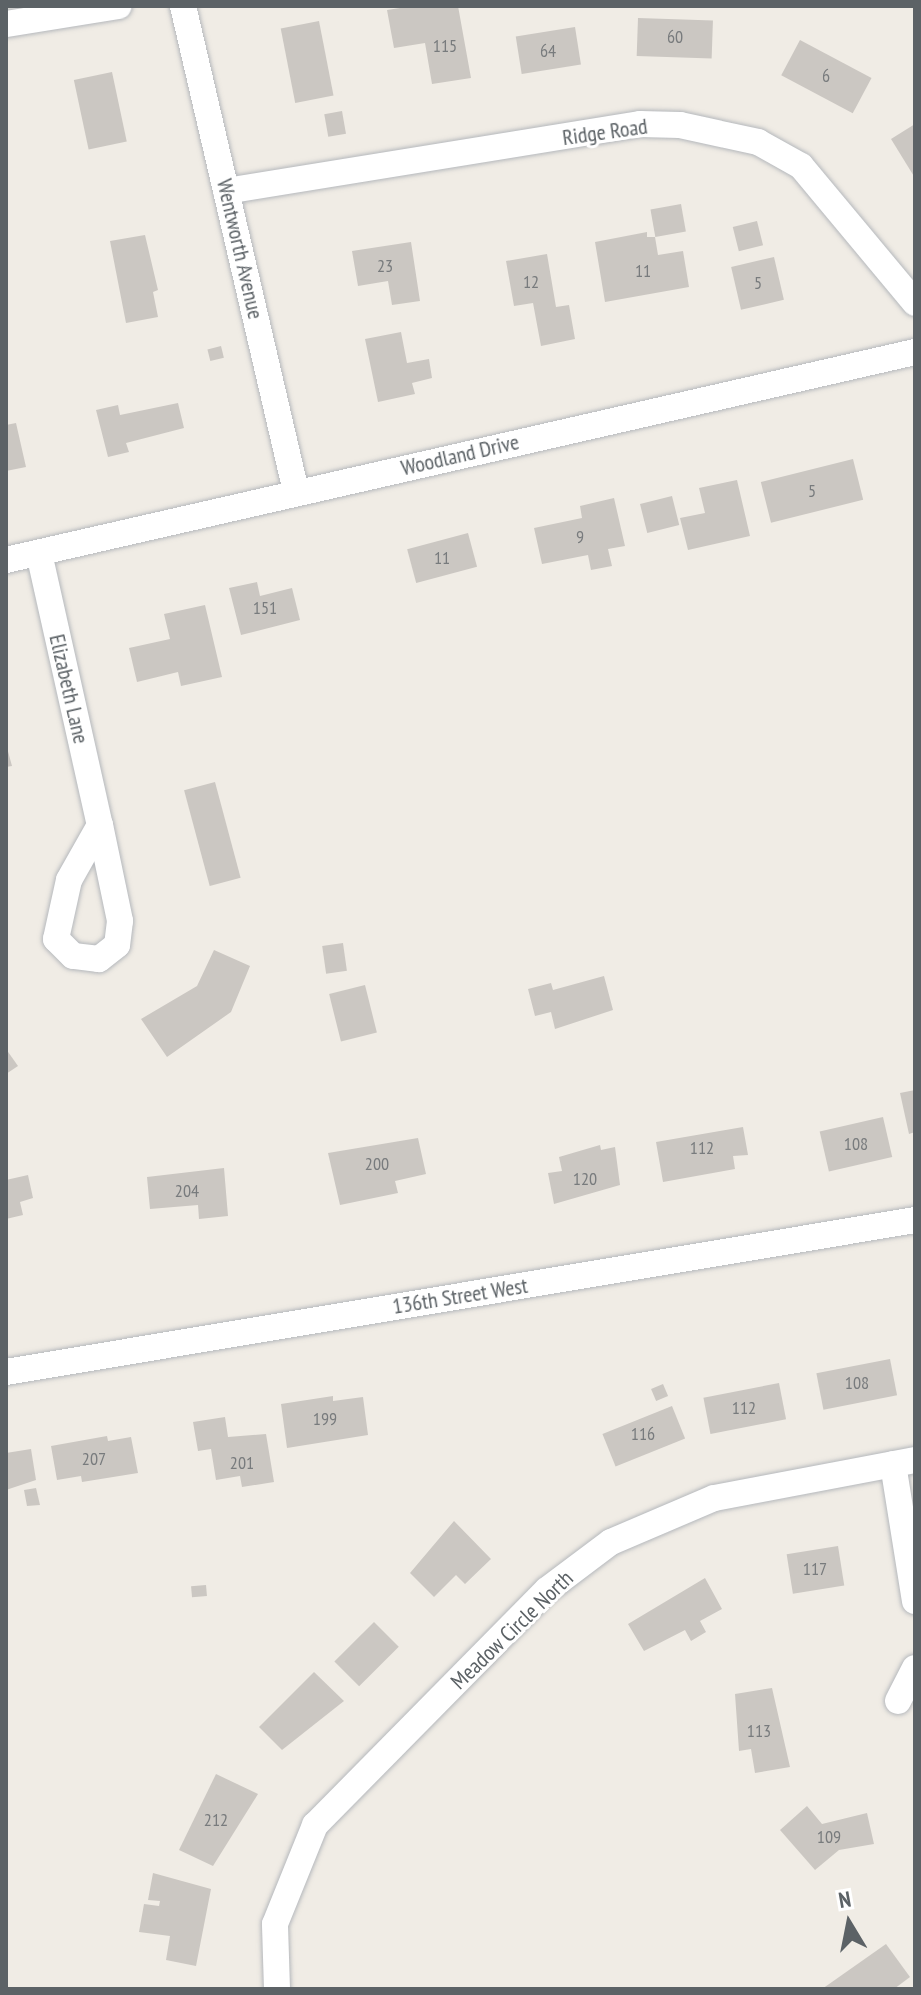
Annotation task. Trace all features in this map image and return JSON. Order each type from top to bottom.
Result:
[{"type":"street","points":[[6,24],[119,6]]},
{"type":"street","name":"Wentworth Avenue","points":[[183,6],[296,493]]},
{"type":"street","name":"Ridge Road","points":[[226,191],[640,124],[680,125],[758,142],[801,166],[915,303]]},
{"type":"street","name":"Woodland Drive","points":[[6,560],[915,352]]},
{"type":"street","name":"Elizabeth Lane","points":[[39,553],[100,825]]},
{"type":"street","name":"136th Street West","points":[[6,1372],[915,1220]]},
{"type":"street","points":[[904,1462],[915,1601]]},
{"type":"street","name":"Meadow Circle North","points":[[277,1989],[275,1924],[315,1825],[547,1590],[611,1542],[714,1498],[904,1462]]},
{"type":"street","points":[[898,1701],[915,1668]]},
{"type":"building","points":[[413,6],[458,6],[471,78],[432,84],[425,43],[394,48],[387,10]]},
{"type":"building","points":[[638,18],[713,21],[712,59],[637,56]]},
{"type":"building","points":[[319,21],[334,96],[295,103],[281,28]]},
{"type":"building","points":[[575,27],[581,65],[522,74],[516,36]]},
{"type":"building","points":[[800,40],[872,78],[853,113],[781,75]]},
{"type":"building","points":[[112,72],[127,141],[89,150],[74,80]]},
{"type":"building","points":[[342,111],[346,134],[328,137],[324,114]]},
{"type":"building","points":[[915,124],[915,178],[891,139]]},
{"type":"building","points":[[681,204],[686,232],[655,237],[650,209]]},
{"type":"building","points":[[757,221],[763,245],[739,251],[733,227]]},
{"type":"building","points":[[647,232],[647,237],[655,237],[658,255],[683,251],[689,287],[605,302],[595,242]]},
{"type":"building","points":[[145,235],[158,290],[153,292],[158,317],[126,323],[110,241]]},
{"type":"building","points":[[411,242],[420,301],[392,305],[388,281],[358,286],[352,251]]},
{"type":"building","points":[[547,254],[556,307],[569,305],[575,339],[541,346],[533,303],[514,306],[506,261]]},
{"type":"building","points":[[774,257],[784,300],[741,310],[731,267]]},
{"type":"building","points":[[401,332],[407,363],[429,359],[432,378],[412,383],[415,394],[378,402],[365,339]]},
{"type":"building","points":[[221,346],[224,358],[210,361],[207,349]]},
{"type":"building","points":[[178,403],[184,428],[126,443],[129,452],[108,457],[96,410],[118,405],[120,415]]},
{"type":"building","points":[[16,423],[26,467],[6,471],[6,425]]},
{"type":"building","points":[[853,459],[863,500],[771,523],[761,482]]},
{"type":"building","points":[[737,480],[750,536],[688,550],[680,518],[705,513],[699,488]]},
{"type":"building","points":[[672,496],[679,525],[647,533],[640,504]]},
{"type":"building","points":[[614,498],[625,546],[608,549],[612,566],[591,570],[588,555],[542,564],[534,528],[582,518],[580,506]]},
{"type":"building","points":[[468,533],[477,567],[416,583],[407,549]]},
{"type":"building","points":[[257,582],[260,596],[292,588],[300,620],[241,635],[229,588]]},
{"type":"building","points":[[205,605],[222,677],[181,686],[178,672],[137,682],[129,648],[170,639],[164,614]]},
{"type":"building","points":[[6,744],[12,766],[6,767]]},
{"type":"building","points":[[215,782],[241,878],[210,886],[184,790]]},
{"type":"building","points":[[343,943],[347,971],[326,974],[322,946]]},
{"type":"building","points":[[214,950],[250,966],[231,1012],[167,1057],[141,1019],[197,986]]},
{"type":"building","points":[[604,976],[613,1010],[555,1029],[551,1012],[535,1016],[528,989],[551,983],[553,990]]},
{"type":"building","points":[[365,985],[377,1033],[341,1041],[329,994]]},
{"type":"building","points":[[6,1049],[18,1066],[6,1074]]},
{"type":"building","points":[[915,1090],[915,1132],[909,1134],[900,1093]]},
{"type":"building","points":[[883,1117],[892,1157],[829,1172],[820,1132]]},
{"type":"building","points":[[743,1127],[748,1155],[733,1156],[735,1169],[663,1182],[656,1142]]},
{"type":"building","points":[[418,1138],[426,1174],[395,1181],[398,1193],[340,1205],[328,1153]]},
{"type":"building","points":[[600,1145],[601,1150],[615,1147],[620,1185],[554,1204],[548,1173],[562,1171],[559,1157]]},
{"type":"building","points":[[224,1168],[228,1216],[199,1219],[198,1205],[150,1209],[147,1177]]},
{"type":"building","points":[[28,1175],[33,1198],[20,1202],[23,1215],[6,1219],[6,1180]]},
{"type":"building","points":[[890,1359],[897,1395],[823,1410],[816,1373]]},
{"type":"building","points":[[779,1383],[786,1419],[710,1434],[703,1398]]},
{"type":"building","points":[[663,1384],[668,1396],[656,1401],[651,1389]]},
{"type":"building","points":[[333,1396],[333,1401],[363,1397],[368,1435],[287,1448],[281,1404]]},
{"type":"building","points":[[672,1406],[685,1438],[616,1467],[602,1434]]},
{"type":"building","points":[[225,1417],[228,1437],[266,1434],[274,1482],[242,1487],[240,1476],[216,1480],[211,1449],[198,1451],[193,1422]]},
{"type":"building","points":[[107,1436],[108,1441],[131,1437],[138,1473],[82,1482],[81,1476],[57,1480],[51,1446]]},
{"type":"building","points":[[31,1449],[36,1480],[6,1490],[6,1453]]},
{"type":"building","points":[[36,1488],[40,1505],[27,1506],[24,1490]]},
{"type":"building","points":[[454,1521],[491,1559],[465,1584],[456,1575],[434,1597],[410,1573]]},
{"type":"building","points":[[838,1546],[844,1586],[793,1594],[787,1554]]},
{"type":"building","points":[[705,1578],[722,1609],[700,1621],[706,1632],[691,1641],[685,1630],[644,1651],[628,1624]]},
{"type":"building","points":[[206,1585],[207,1596],[192,1597],[191,1586]]},
{"type":"building","points":[[374,1622],[399,1647],[359,1686],[334,1662]]},
{"type":"building","points":[[314,1672],[344,1701],[282,1750],[259,1727]]},
{"type":"building","points":[[772,1688],[790,1767],[755,1773],[751,1749],[739,1751],[735,1694]]},
{"type":"building","points":[[216,1774],[258,1794],[213,1866],[179,1850]]},
{"type":"building","points":[[807,1806],[822,1824],[867,1813],[874,1844],[839,1850],[815,1870],[780,1830]]},
{"type":"building","points":[[153,1873],[211,1889],[196,1966],[166,1960],[170,1936],[139,1932],[144,1904],[159,1906],[160,1901],[148,1900]]},
{"type":"building","points":[[886,1944],[910,1977],[894,1989],[822,1989]]}]
